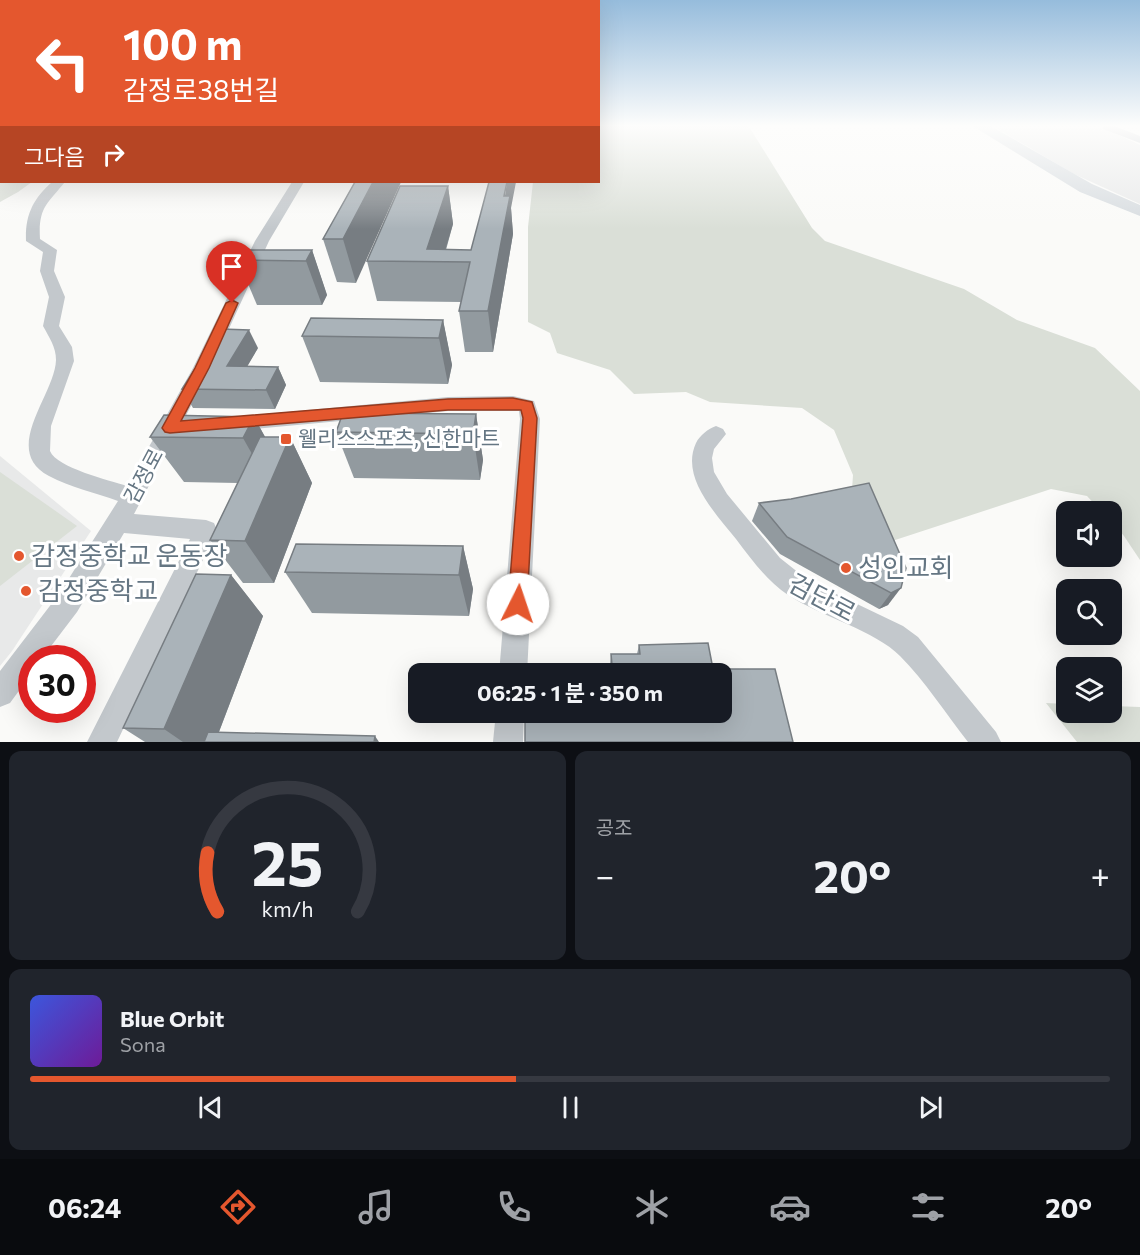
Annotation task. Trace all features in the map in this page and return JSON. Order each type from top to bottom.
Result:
[{"type":"main road","points":[[1037,160],[1086,188],[1140,211]]},
{"type":"street","points":[[58,183],[37,204],[33,214],[33,242],[50,250],[47,271],[57,297],[51,326],[66,354],[63,372],[41,426],[40,451],[42,459],[56,470],[133,496]]},
{"type":"street","name":"감정로","points":[[0,693],[68,603],[133,496],[189,427],[202,368],[262,241],[297,183]]},
{"type":"street","points":[[189,427],[448,404],[513,403],[527,406],[530,418],[514,663]]},
{"type":"street","name":"검단로","points":[[716,434],[707,440],[702,451],[704,472],[710,490],[771,568],[790,583],[894,635],[909,646],[986,742]]},
{"type":"street","points":[[102,742],[206,530],[118,524]]},
{"type":"street","points":[[508,742],[509,723]]},
{"type":"shaded area","points":[[600,160],[770,160],[812,228],[825,241],[964,289],[1017,320],[1095,348],[1140,391],[1140,560],[1122,534],[1122,501],[1092,501],[1087,496],[1051,489],[889,542],[851,504],[853,475],[834,430],[802,408],[710,402],[686,392],[634,394],[610,370],[557,353],[550,333],[528,322],[528,227],[533,183],[600,183]]},
{"type":"shaded area","points":[[1050,160],[1140,160],[1140,204],[1074,174]]},
{"type":"shaded area","points":[[0,183],[31,183],[18,192],[0,202]]},
{"type":"shaded area","name":"감정중학교","points":[[0,456],[91,531],[0,666]]},
{"type":"shaded area","name":"감정중학교 운동장","points":[[0,472],[77,526],[0,586]]},
{"type":"shaded area","points":[[1046,703],[1056,704],[1056,716]]},
{"type":"shaded area","points":[[1122,706],[1140,707],[1140,742],[1077,742],[1062,723],[1122,723]]},
{"type":"building","points":[[354,183],[372,183],[343,239],[323,239]]},
{"type":"building","points":[[489,183],[507,183],[504,196],[510,196],[488,311],[459,311],[470,262],[367,261],[400,186],[448,186],[427,249],[471,250]]},
{"type":"building","points":[[245,250],[312,250],[306,261],[238,260]]},
{"type":"building","points":[[311,318],[443,320],[439,338],[302,336]]},
{"type":"building","points":[[221,329],[249,330],[227,366],[278,367],[266,390],[182,389]]},
{"type":"building","points":[[343,413],[476,414],[473,434],[336,432]]},
{"type":"building","points":[[164,415],[254,417],[243,438],[150,437]]},
{"type":"building","points":[[260,437],[290,437],[245,541],[210,540]]},
{"type":"building","name":"성인교회","points":[[869,483],[906,568],[901,588],[891,593],[787,537],[759,503]]},
{"type":"building","points":[[296,544],[463,546],[459,575],[285,572]]},
{"type":"building","points":[[196,574],[231,575],[164,729],[123,728]]},
{"type":"building","points":[[708,643],[712,663],[612,663],[611,654],[640,654],[639,645]]},
{"type":"building","points":[[732,669],[775,669],[793,742],[525,742],[525,723],[732,723]]},
{"type":"building","points":[[208,732],[375,736],[374,742],[204,742]]},
{"type":"place","name":"웰리스스포츠, 신한마트","points":[[286,439]]},
{"type":"place","name":"감정중학교 운동장","points":[[19,556]]},
{"type":"place","name":"성인교회","points":[[846,568]]},
{"type":"place","name":"감정중학교","points":[[26,591]]},
{"type":"route","points":[[232,303],[202,368],[170,428],[448,404],[513,403],[527,406],[530,418],[518,604]]}]
